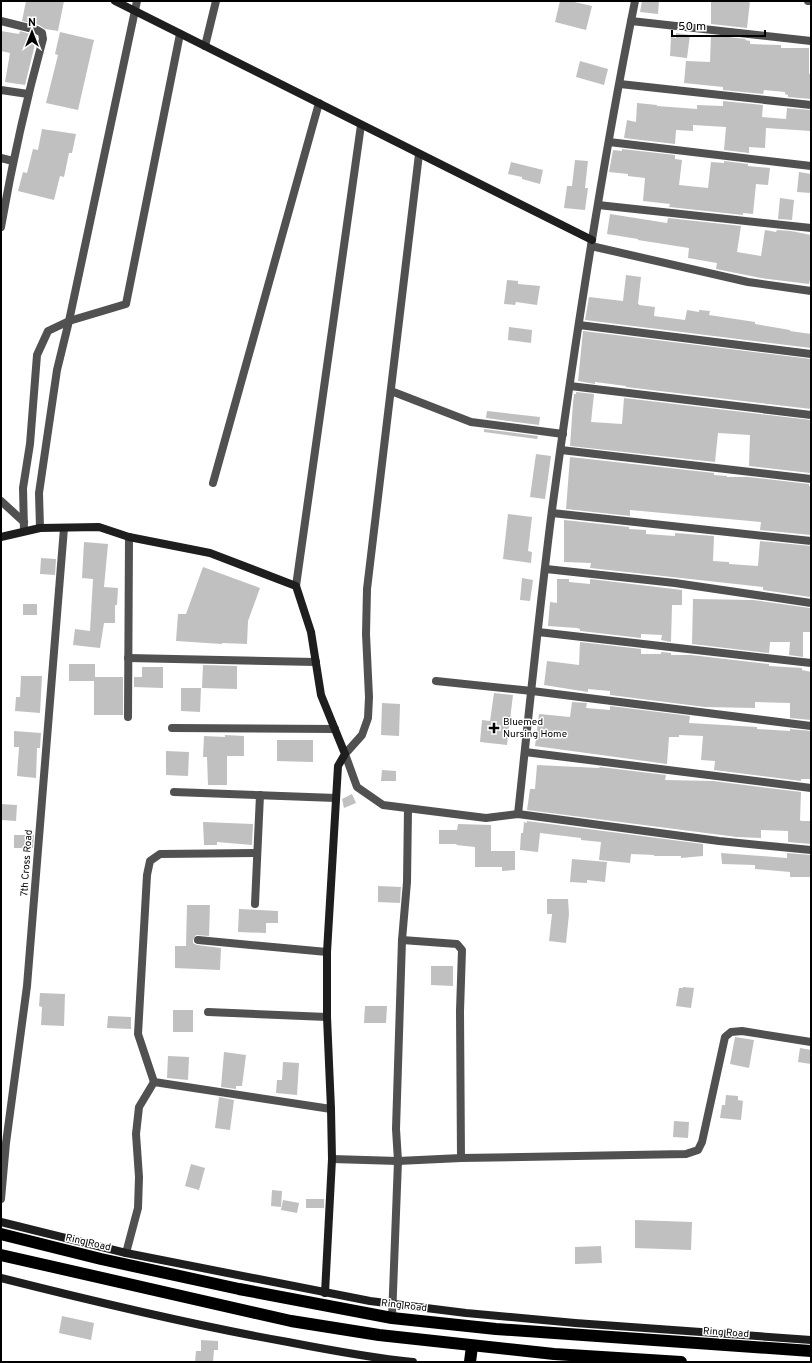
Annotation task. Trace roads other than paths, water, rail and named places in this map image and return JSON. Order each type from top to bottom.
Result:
[{"type":"highway","name":"Ring Road","points":[[1,1234],[60,1249],[239,1289],[392,1318],[496,1329],[779,1343],[811,1351]]},
{"type":"highway","points":[[54,1267],[60,1249]]},
{"type":"highway","points":[[1,1255],[291,1321],[379,1335],[554,1354],[681,1362]]},
{"type":"highway","points":[[470,1362],[472,1346]]},
{"type":"street","points":[[115,1],[361,124],[591,243],[748,282],[811,291]]},
{"type":"street","points":[[40,528],[39,493],[57,370],[69,322],[137,1]]},
{"type":"street","points":[[205,46],[216,1]]},
{"type":"street","points":[[518,814],[560,450],[591,243],[635,1]]},
{"type":"street","points":[[1,21],[37,30],[42,33],[43,39],[28,94],[1,224]]},
{"type":"street","points":[[631,21],[811,41]]},
{"type":"street","points":[[24,531],[23,488],[30,444],[37,355],[48,331],[69,322],[126,304],[180,34]]},
{"type":"street","points":[[620,84],[811,105]]},
{"type":"street","points":[[1,90],[28,94]]},
{"type":"street","points":[[213,483],[319,104]]},
{"type":"street","points":[[361,124],[296,586],[311,632],[321,695],[345,754],[356,787],[383,804],[408,809],[486,818],[518,814],[719,841],[811,850]]},
{"type":"street","points":[[609,142],[811,166]]},
{"type":"street","points":[[325,1292],[332,1159],[327,1017],[327,952],[338,766],[345,754],[362,735],[368,718],[369,697],[366,634],[367,589],[419,154]]},
{"type":"street","points":[[1,158],[13,161]]},
{"type":"street","points":[[598,205],[811,228]]},
{"type":"street","points":[[579,325],[811,354]]},
{"type":"street","points":[[570,386],[811,415]]},
{"type":"street","points":[[391,391],[471,422],[563,434]]},
{"type":"street","points":[[560,450],[811,479]]},
{"type":"street","points":[[1,501],[24,522]]},
{"type":"street","points":[[552,513],[811,541]]},
{"type":"street","points":[[1,537],[40,528],[99,527],[129,537],[210,553],[296,586]]},
{"type":"street","name":"7th Cross Road","points":[[1,1199],[8,1128],[27,986],[64,528]]},
{"type":"street","points":[[128,717],[129,537]]},
{"type":"street","points":[[546,569],[675,583],[811,603]]},
{"type":"street","points":[[538,632],[811,663]]},
{"type":"street","points":[[128,658],[316,662]]},
{"type":"street","points":[[436,681],[532,691],[811,726]]},
{"type":"street","points":[[172,728],[335,729]]},
{"type":"street","points":[[525,752],[811,788]]},
{"type":"street","points":[[174,792],[336,798]]},
{"type":"street","points":[[255,904],[260,795]]},
{"type":"street","points":[[392,1318],[398,1161],[396,1128],[402,940],[407,882],[408,809]]},
{"type":"street","points":[[126,1253],[138,1208],[139,1177],[136,1134],[139,1107],[154,1082],[138,1034],[147,875],[150,861],[160,854],[257,853]]},
{"type":"street","points":[[198,940],[327,952]]},
{"type":"street","points":[[402,940],[457,944],[462,950],[460,1011],[461,1158]]},
{"type":"street","points":[[208,1012],[327,1017]]},
{"type":"street","points":[[332,1159],[398,1161],[461,1158],[686,1154],[698,1150],[702,1142],[724,1037],[731,1032],[742,1031],[811,1042]]},
{"type":"street","points":[[154,1082],[331,1109]]},
{"type":"street","points":[[1,1222],[126,1253],[393,1304],[466,1313],[779,1343],[811,1340]]},
{"type":"street","points":[[1,1278],[167,1318],[243,1334],[331,1350],[413,1362]]},
{"type":"place","name":"Bluemed Nursing Home","points":[[494,728]]}]
